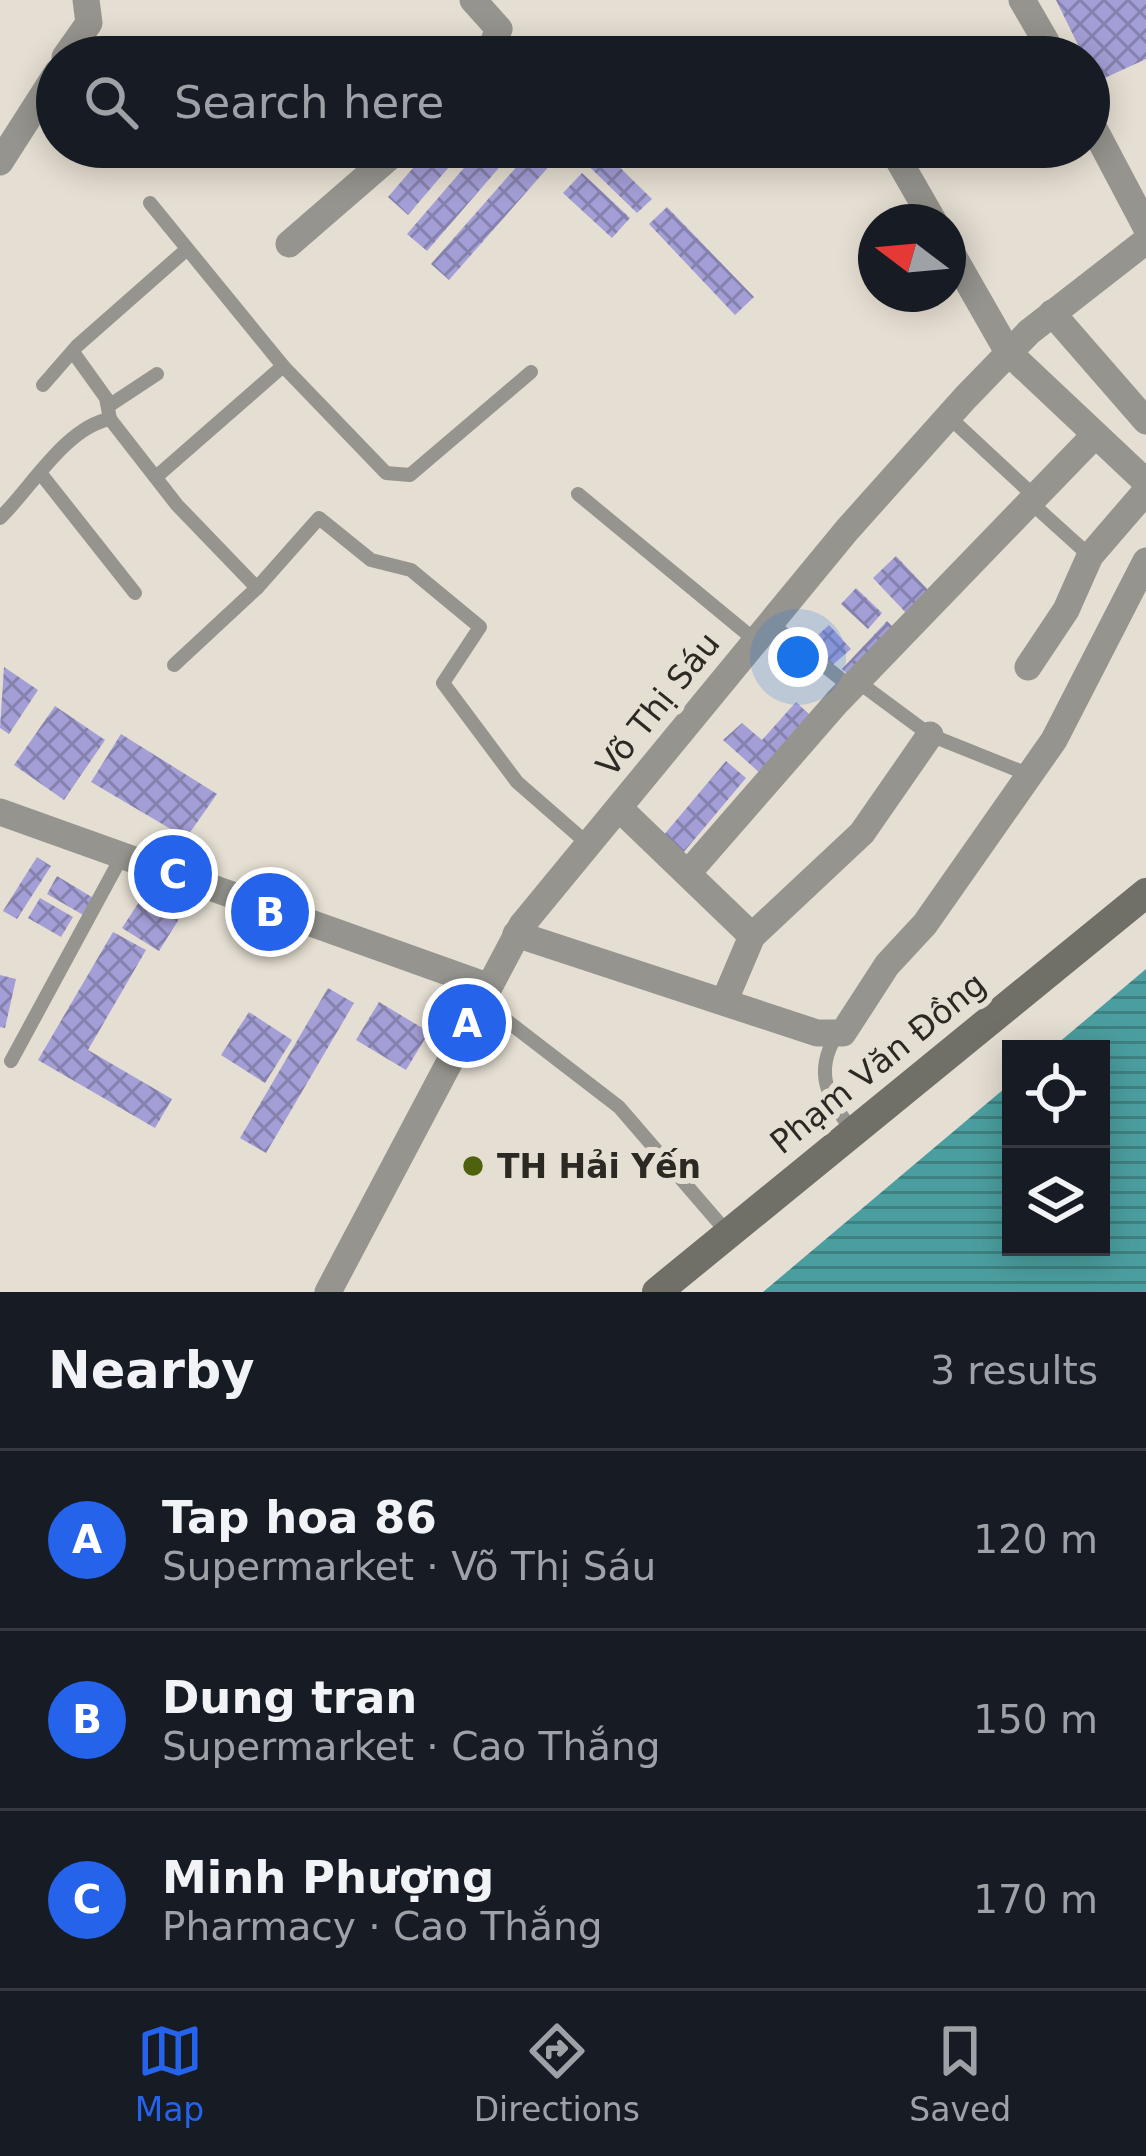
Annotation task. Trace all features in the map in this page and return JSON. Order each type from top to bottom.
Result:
[{"type":"street","points":[[79,36],[89,22],[86,0]]},
{"type":"street","points":[[472,0],[499,29],[496,36]]},
{"type":"street","points":[[1022,0],[1043,36]]},
{"type":"street","points":[[0,162],[36,106]]},
{"type":"street","points":[[1110,159],[1146,227]]},
{"type":"street","points":[[289,244],[377,168]]},
{"type":"street","points":[[903,168],[924,204]]},
{"type":"street","name":"Võ Thị Sáu","points":[[328,1292],[516,934],[763,632],[1008,352],[1146,241]]},
{"type":"street","points":[[966,278],[1008,352],[1146,482]]},
{"type":"street","points":[[1052,313],[1146,421]]},
{"type":"street","points":[[688,873],[854,684],[1094,436]]},
{"type":"street","points":[[1028,667],[1066,610],[1090,556],[1146,491]]},
{"type":"street","points":[[516,934],[836,1036],[851,1025],[886,965],[925,924],[1054,740],[1144,572]]},
{"type":"street","points":[[724,1002],[752,936],[862,833],[930,735]]},
{"type":"street","points":[[619,808],[752,936]]},
{"type":"street","points":[[0,812],[483,993]]},
{"type":"street","name":"Phạm Văn Đồng","points":[[657,1292],[726,1231],[1146,893]]},
{"type":"lane","points":[[150,202],[283,366],[386,473],[398,478],[410,475],[531,372]]},
{"type":"lane","points":[[43,385],[186,250]]},
{"type":"lane","points":[[73,352],[156,477],[257,589]]},
{"type":"lane","points":[[156,477],[283,366]]},
{"type":"lane","points":[[0,518],[95,423],[157,374]]},
{"type":"lane","points":[[949,417],[1090,556]]},
{"type":"lane","points":[[41,474],[135,593]]},
{"type":"lane","points":[[578,494],[763,632],[930,735],[1030,775]]},
{"type":"lane","points":[[174,664],[257,589],[319,518],[371,560],[411,570],[480,627],[443,683],[517,782],[589,844]]},
{"type":"lane","points":[[11,1060],[122,856]]},
{"type":"lane","points":[[483,993],[619,1107],[726,1231]]},
{"type":"lane","points":[[836,1036],[823,1058],[826,1094],[852,1131]]},
{"type":"water","points":[[1146,969],[1146,1292],[763,1292],[1002,1091],[1002,1256],[1110,1256],[1110,1040],[1062,1040]]},
{"type":"building","points":[[1056,0],[1146,0],[1146,59],[1110,76],[1110,36],[1074,36]]},
{"type":"building","points":[[413,168],[448,168],[408,215],[388,197]]},
{"type":"building","points":[[464,168],[499,168],[427,251],[407,234]]},
{"type":"building","points":[[515,168],[547,168],[449,280],[431,264]]},
{"type":"building","points":[[591,168],[620,168],[652,199],[637,213]]},
{"type":"building","points":[[582,173],[630,218],[612,238],[563,193]]},
{"type":"building","points":[[667,207],[754,297],[735,315],[649,224]]},
{"type":"building","points":[[896,556],[931,593],[908,615],[873,578]]},
{"type":"building","points":[[856,588],[882,613],[868,629],[841,604]]},
{"type":"building","points":[[887,621],[895,629],[850,677],[842,669]]},
{"type":"building","points":[[829,625],[851,649],[828,669],[807,645]]},
{"type":"building","points":[[4,667],[38,690],[9,734],[0,728]]},
{"type":"building","points":[[796,702],[814,719],[761,774],[723,740],[742,723],[762,740]]},
{"type":"building","points":[[55,706],[105,740],[64,800],[14,765]]},
{"type":"building","points":[[121,734],[217,794],[186,838],[91,782]]},
{"type":"building","points":[[726,761],[746,778],[683,853],[663,836]]},
{"type":"building","points":[[37,857],[51,866],[17,919],[3,911]]},
{"type":"building","points":[[57,876],[95,899],[85,916],[47,894]]},
{"type":"building","points":[[143,896],[179,919],[159,951],[122,928]]},
{"type":"building","points":[[40,898],[73,917],[61,937],[28,918]]},
{"type":"building","points":[[113,932],[146,950],[88,1050],[172,1099],[155,1128],[38,1060]]},
{"type":"building","points":[[0,975],[16,979],[5,1028],[0,1027]]},
{"type":"building","points":[[328,988],[354,1003],[266,1153],[240,1138]]},
{"type":"building","points":[[379,1002],[429,1032],[406,1070],[356,1040]]},
{"type":"building","points":[[249,1012],[292,1040],[265,1083],[221,1055]]},
{"type":"place","name":"Minh Phượng","points":[[173,874]]},
{"type":"place","name":"Dung tran","points":[[270,912]]},
{"type":"place","name":"Tap hoa 86","points":[[467,1023]]},
{"type":"place","name":"TH Hải Yến","points":[[473,1166]]}]
